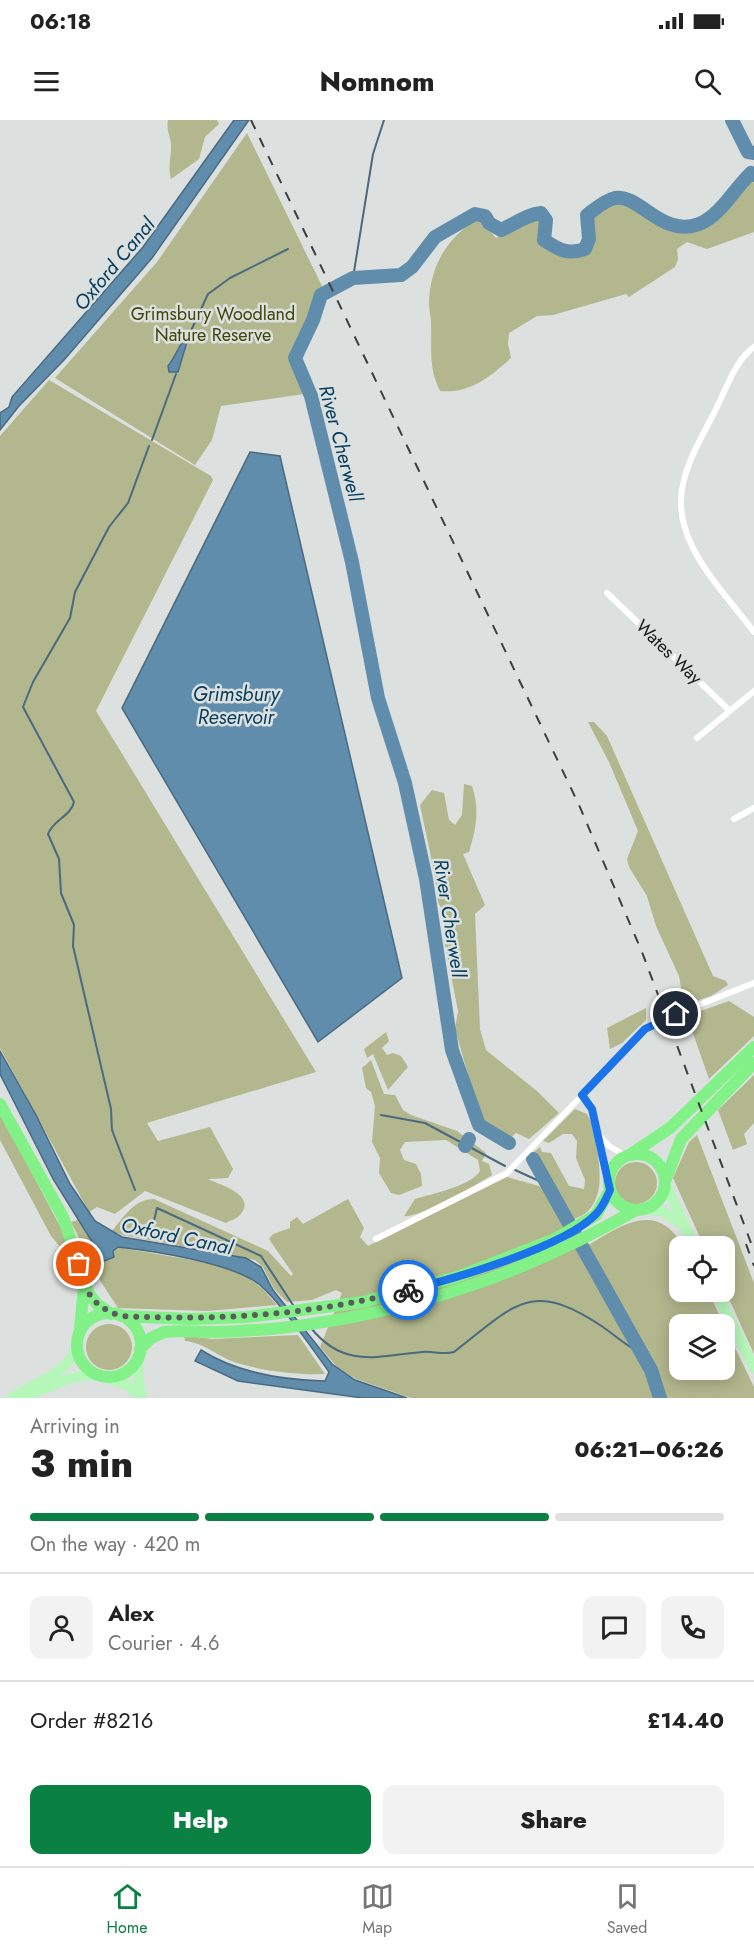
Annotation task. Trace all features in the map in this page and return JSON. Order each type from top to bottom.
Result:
[{"type":"highway","points":[[721,1089],[754,1047]]},
{"type":"highway","points":[[79,1338],[90,1320],[116,1315],[191,1319],[275,1315],[363,1302],[457,1277],[555,1239],[589,1221],[604,1204],[613,1167],[628,1155],[686,1121],[754,1063]]},
{"type":"highway","points":[[0,1104],[63,1218],[84,1284],[97,1304],[116,1315],[138,1333],[140,1353]]},
{"type":"highway","points":[[84,1284],[78,1352],[86,1368],[103,1377],[121,1375],[135,1364],[140,1353],[152,1338],[164,1332],[284,1327],[412,1305],[460,1290],[561,1251],[659,1200],[686,1121]]},
{"type":"highway","points":[[628,1155],[648,1155],[655,1159],[661,1165],[666,1183]]},
{"type":"highway","points":[[610,1186],[620,1204],[641,1210]]},
{"type":"main road","points":[[666,1183],[688,1236]]},
{"type":"main road","points":[[641,1210],[664,1212],[684,1228]]},
{"type":"main road","points":[[721,1302],[754,1368]]},
{"type":"main road","points":[[12,1398],[62,1368],[73,1356],[79,1338]]},
{"type":"main road","points":[[140,1353],[138,1377],[142,1398]]},
{"type":"main road","points":[[21,1398],[69,1377],[87,1375],[103,1377],[127,1385],[142,1398]]},
{"type":"street","points":[[754,347],[741,360],[693,455],[683,481],[681,504],[684,527],[692,548],[754,632]]},
{"type":"street","name":"Wates Way","points":[[607,593],[730,711]]},
{"type":"street","points":[[697,738],[754,691]]},
{"type":"street","points":[[734,819],[754,808]]},
{"type":"street","points":[[376,1239],[495,1180],[520,1161],[645,1029],[754,983]]},
{"type":"street","points":[[582,1095],[591,1107],[610,1186]]},
{"type":"street","points":[[597,1133],[609,1146],[628,1155]]},
{"type":"green space","points":[[168,120],[217,120],[219,124],[205,137],[199,159],[171,179],[169,170],[171,144]]},
{"type":"green space","name":"Grimsbury Woodland Nature Reserve","points":[[247,133],[322,286],[288,358],[304,394],[221,406],[212,440],[195,465],[55,378],[157,262]]},
{"type":"green space","points":[[752,181],[754,183],[754,232],[707,249],[687,242],[677,249],[678,259],[675,267],[629,297],[626,294],[553,315],[537,316],[509,333],[508,344],[511,358],[495,372],[470,387],[440,391],[432,365],[430,290],[437,265],[449,243],[479,218],[496,238],[528,218],[543,221],[537,238],[553,250],[575,256],[586,250],[590,243],[591,217],[596,211],[615,204],[626,203],[661,227],[691,228],[706,224],[717,216],[742,188]]},
{"type":"green space","points":[[49,380],[211,476],[213,480],[96,711],[316,1072],[147,1123],[158,1141],[210,1127],[233,1169],[228,1178],[208,1179],[235,1192],[244,1202],[244,1209],[239,1216],[226,1223],[145,1191],[115,1214],[97,1207],[89,1212],[0,1048],[0,436]]},
{"type":"green space","points":[[588,722],[594,722],[607,736],[713,976],[726,981],[728,985],[711,996],[684,1005],[679,976],[656,926],[647,896],[629,867],[627,859],[638,831],[609,762]]},
{"type":"green space","points":[[464,784],[472,786],[476,811],[469,852],[463,854],[485,905],[475,914],[480,1029],[486,1050],[538,1092],[559,1113],[529,1139],[516,1133],[511,1138],[482,1124],[455,1029],[458,1011],[444,939],[446,917],[438,902],[420,805],[432,790],[444,793],[449,820],[455,825],[462,815]]},
{"type":"green space","points":[[729,1001],[754,1017],[754,1036],[709,1079],[687,1016]]},
{"type":"green space","points":[[646,1008],[646,1020],[622,1043],[610,1049],[607,1028]]},
{"type":"green space","points":[[386,1032],[389,1041],[382,1048],[387,1055],[393,1053],[401,1056],[408,1067],[388,1090],[373,1054],[367,1058],[364,1049]]},
{"type":"green space","points":[[371,1060],[384,1094],[395,1095],[403,1110],[411,1115],[457,1131],[486,1153],[482,1161],[489,1164],[492,1175],[434,1207],[411,1216],[404,1216],[415,1199],[450,1189],[475,1176],[480,1171],[478,1160],[446,1140],[405,1142],[400,1150],[404,1160],[416,1164],[421,1174],[422,1186],[399,1195],[391,1193],[379,1173],[380,1158],[372,1142],[375,1106],[371,1092],[366,1088],[362,1068]]},
{"type":"green space","points":[[754,1075],[754,1123],[744,1134],[747,1144],[733,1150],[718,1110]]},
{"type":"green space","points":[[575,1109],[587,1114],[591,1122],[600,1179],[593,1205],[584,1214],[570,1220],[533,1153],[540,1147],[542,1152],[551,1153],[569,1186],[584,1189],[585,1180],[576,1158],[577,1141],[572,1134],[563,1134],[549,1143],[543,1141]]},
{"type":"green space","points":[[0,1113],[62,1230],[72,1261],[51,1236],[0,1140]]},
{"type":"green space","points":[[697,1135],[754,1283],[754,1354],[730,1302],[735,1302],[735,1236],[699,1236],[673,1178],[689,1142]]},
{"type":"green space","points":[[636,1162],[651,1168],[657,1183],[651,1198],[636,1204],[621,1198],[615,1183],[621,1168]]},
{"type":"green space","points":[[507,1177],[542,1187],[578,1251],[606,1234],[634,1222],[647,1220],[660,1223],[676,1236],[669,1236],[669,1302],[713,1302],[719,1314],[669,1314],[669,1380],[735,1380],[735,1348],[754,1387],[754,1398],[411,1398],[356,1379],[338,1368],[320,1347],[342,1293],[336,1290],[312,1300],[287,1302],[274,1289],[263,1267],[255,1260],[122,1235],[112,1231],[135,1205],[154,1199],[268,1251],[291,1276],[293,1274],[269,1239],[273,1234],[290,1228],[290,1222],[297,1217],[303,1224],[348,1199],[364,1228],[360,1237],[368,1246]]},
{"type":"green space","points":[[78,1220],[104,1261],[117,1247],[220,1265],[239,1271],[262,1288],[277,1305],[207,1311],[118,1308],[101,1282],[71,1222]]},
{"type":"green space","points":[[109,1324],[125,1331],[132,1347],[125,1363],[109,1370],[93,1363],[86,1347],[93,1331]]},
{"type":"green space","points":[[298,1335],[325,1374],[281,1372],[247,1366],[199,1344],[185,1341],[184,1336],[213,1339]]},
{"type":"water","points":[[234,120],[249,120],[152,258],[0,430],[0,413],[9,407],[12,397],[143,247]]},
{"type":"water","points":[[189,335],[178,372],[169,372],[168,366],[182,342]]},
{"type":"water","name":"Grimsbury Reservoir","points":[[250,452],[280,456],[402,978],[318,1042],[122,708]]},
{"type":"water","points":[[0,1051],[36,1115],[70,1184],[95,1221],[122,1237],[246,1258],[261,1267],[273,1290],[332,1364],[355,1380],[407,1398],[363,1398],[238,1381],[195,1361],[201,1350],[245,1370],[277,1377],[325,1381],[329,1372],[277,1303],[260,1285],[248,1277],[192,1259],[118,1247],[113,1251],[114,1257],[104,1261],[53,1179],[0,1074]]},
{"type":"waterway","points":[[353,278],[373,154],[384,120]]},
{"type":"waterway","name":"River Cherwell","points":[[732,120],[748,152],[754,153]]},
{"type":"waterway","name":"River Cherwell","points":[[509,1143],[479,1125],[452,1050],[426,879],[405,783],[378,698],[352,562],[311,396],[295,358],[313,320],[321,295],[353,278],[401,275],[412,267],[435,237],[475,214],[485,216],[489,223],[501,230],[541,213],[546,220],[544,240],[559,249],[574,252],[585,249],[589,239],[587,215],[611,199],[633,202],[663,221],[686,227],[707,220],[721,208],[751,173],[754,175]]},
{"type":"waterway","points":[[189,335],[208,294],[230,278],[288,249]]},
{"type":"waterway","points":[[152,440],[176,374]]},
{"type":"waterway","points":[[135,1190],[112,1130],[111,1109],[73,946],[74,925],[61,893],[59,859],[48,834],[74,802],[23,707],[33,682],[70,618],[75,592],[109,527],[128,503],[149,446]]},
{"type":"waterway","points":[[381,1115],[425,1123],[505,1166]]},
{"type":"waterway","points":[[465,1146],[469,1139]]},
{"type":"waterway","name":"River Cherwell","points":[[533,1159],[651,1370],[660,1398]]},
{"type":"waterway","points":[[515,1170],[548,1185]]},
{"type":"waterway","name":"Oxford Canal","points":[[150,1238],[157,1208],[261,1256],[293,1305]]},
{"type":"waterway","points":[[311,1328],[323,1341],[349,1355],[376,1357],[422,1352],[450,1353],[509,1311],[524,1304],[540,1301],[558,1304],[578,1312],[641,1353]]},
{"type":"railway","points":[[251,120],[579,805],[642,952],[754,1251]]},
{"type":"railway","points":[[746,1244],[754,1266]]},
{"type":"way so far","points":[[79,1264],[84,1284],[97,1304],[111,1314],[121,1316],[191,1319],[275,1315],[363,1302],[408,1290]]},
{"type":"route","points":[[408,1290],[457,1277],[536,1248],[589,1221],[596,1215],[610,1190],[592,1109],[582,1095],[645,1029],[651,1024],[676,1014]]}]
